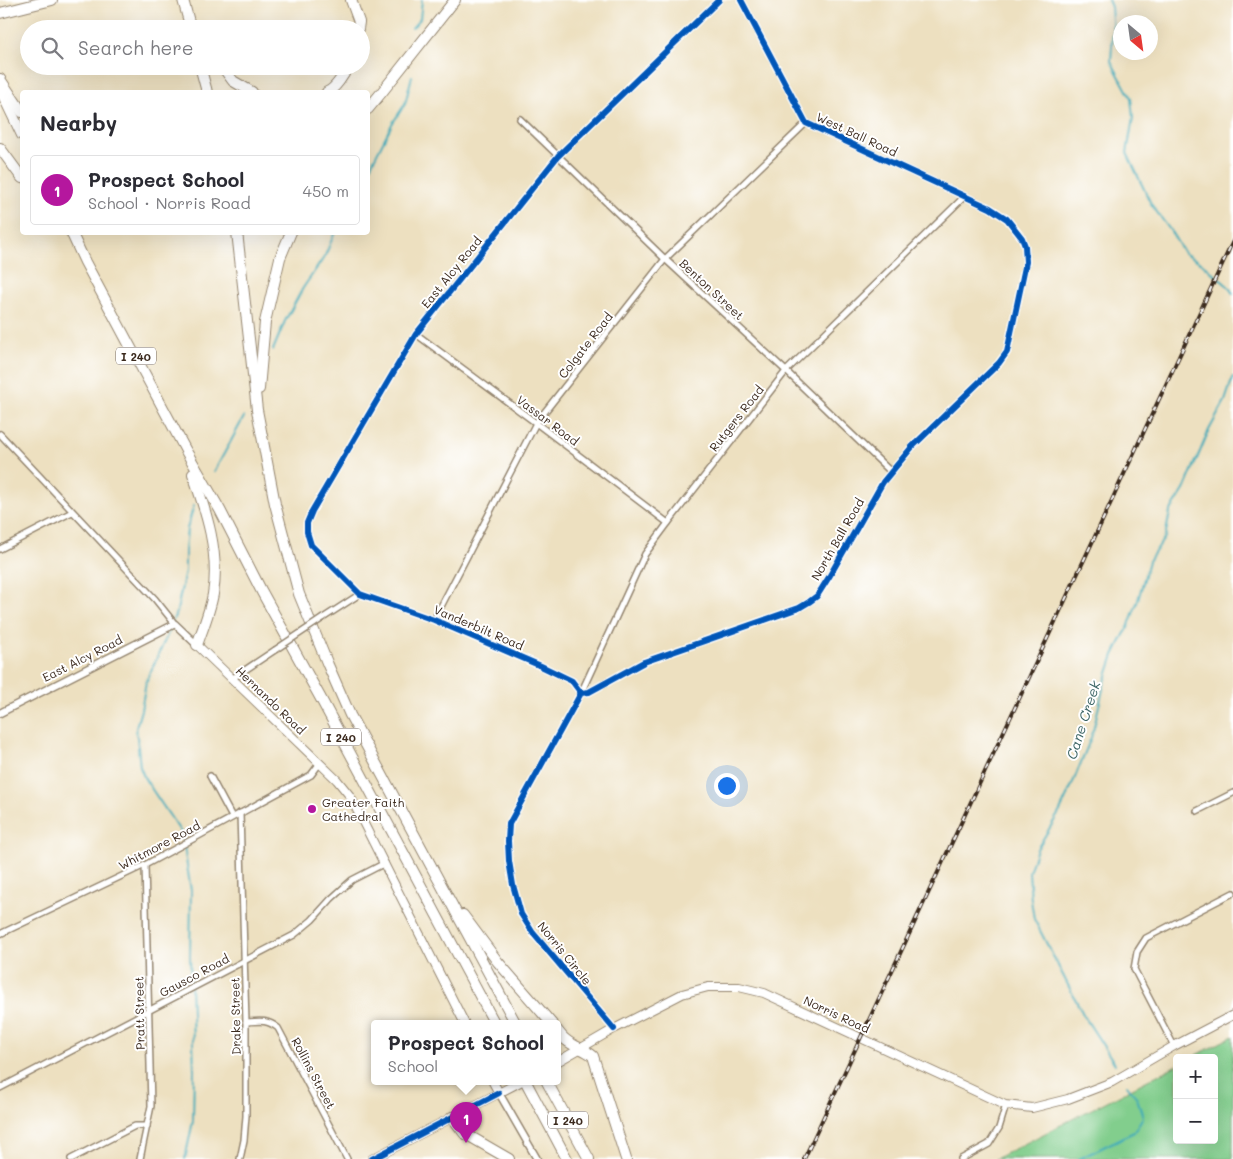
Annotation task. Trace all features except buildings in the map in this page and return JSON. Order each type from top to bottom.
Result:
[{"type":"highway","points":[[0,14],[52,0]]},
{"type":"highway","points":[[183,0],[189,20]]},
{"type":"highway","points":[[351,0],[358,20]]},
{"type":"highway","points":[[370,107],[455,0]]},
{"type":"highway","points":[[187,13],[191,20]]},
{"type":"highway","points":[[202,75],[206,90]]},
{"type":"highway","points":[[229,75],[233,81],[249,90]]},
{"type":"highway","points":[[331,90],[343,75]]},
{"type":"highway","points":[[0,78],[20,109]]},
{"type":"highway","points":[[0,89],[20,131]]},
{"type":"highway","points":[[0,148],[20,175]]},
{"type":"highway","points":[[65,235],[85,262]]},
{"type":"highway","points":[[72,235],[85,262]]},
{"type":"highway","name":"I 240","points":[[237,235],[257,410],[275,504],[300,594],[350,715],[514,1020]]},
{"type":"highway","points":[[257,410],[265,322],[280,258],[290,235]]},
{"type":"highway","name":"I 240","points":[[85,262],[493,1020]]},
{"type":"highway","points":[[186,451],[209,528],[215,568],[213,594],[208,617],[198,645]]},
{"type":"highway","points":[[446,893],[498,962],[549,1020]]},
{"type":"highway","points":[[561,1035],[565,1040],[593,1056],[626,1159]]},
{"type":"highway","name":"I 240","points":[[528,1085],[567,1159]]},
{"type":"highway","name":"I 240","points":[[549,1085],[589,1159]]},
{"type":"highway","points":[[452,1117],[464,1132],[509,1159]]},
{"type":"main road","name":"Hernando Road","points":[[198,645],[320,763],[350,796],[463,1020]]},
{"type":"main road","name":"Norris Road","points":[[561,1060],[614,1029],[682,994],[708,987],[740,987],[764,993],[1006,1105],[1032,1108],[1068,1099],[1112,1082],[1233,1015]]},
{"type":"main road","points":[[495,1085],[499,1093]]},
{"type":"main road","points":[[372,1159],[514,1085]]},
{"type":"street","name":"East Alcy Road","points":[[360,594],[311,545],[307,532],[307,523],[312,511],[416,334],[558,156],[719,0]]},
{"type":"street","name":"West Ball Road","points":[[741,0],[806,123],[990,208],[1006,219],[1018,232]]},
{"type":"street","name":"Benton Street","points":[[520,119],[891,472]]},
{"type":"street","name":"Colgate Road","points":[[434,620],[536,423],[665,259],[806,123]]},
{"type":"street","name":"Rutgers Road","points":[[581,694],[645,554],[668,523],[786,371],[964,197]]},
{"type":"street","name":"North Ball Road","points":[[581,694],[589,692],[644,662],[798,608],[817,596],[883,482],[912,447],[1000,363],[1007,352],[1026,262],[1022,238],[1018,232]]},
{"type":"street","name":"Vassar Road","points":[[416,334],[668,523]]},
{"type":"street","name":"Hernando Road","points":[[0,434],[155,599],[175,624],[198,645]]},
{"type":"street","points":[[0,549],[72,512]]},
{"type":"street","points":[[233,678],[360,594]]},
{"type":"street","name":"Vanderbilt Road","points":[[360,594],[434,620],[572,680],[581,694]]},
{"type":"street","name":"East Alcy Road","points":[[0,712],[175,624]]},
{"type":"street","name":"Norris Circle","points":[[581,694],[509,824],[509,861],[521,914],[533,933],[614,1029]]},
{"type":"street","name":"Whitmore Road","points":[[0,934],[144,865],[311,774],[320,763]]},
{"type":"street","points":[[210,776],[232,817]]},
{"type":"street","points":[[1197,811],[1233,793]]},
{"type":"street","name":"Drake Street","points":[[240,813],[246,1022],[246,1116],[240,1159]]},
{"type":"street","name":"Gausco Road","points":[[0,1088],[294,935],[312,920],[352,880],[385,863]]},
{"type":"street","name":"Pratt Street","points":[[140,1159],[151,1106],[144,865]]},
{"type":"street","points":[[1174,1046],[1134,969],[1137,952],[1146,938],[1233,892]]},
{"type":"street","name":"Rollins Street","points":[[246,1022],[264,1021],[272,1023],[278,1028],[347,1159]]},
{"type":"street","points":[[499,1093],[536,1159]]},
{"type":"street","points":[[962,1159],[988,1144],[1000,1128],[1006,1105]]},
{"type":"street","points":[[71,1159],[135,1126],[146,1126]]},
{"type":"green space","points":[[1233,1036],[1233,1159],[995,1159],[1173,1067],[1173,1144],[1218,1144],[1218,1054],[1199,1054]]},
{"type":"waterway","points":[[412,28],[420,19],[422,0]]},
{"type":"waterway","name":"Cane Creek","points":[[1108,0],[1111,7],[1113,31],[1111,61],[1131,98],[1133,118],[1127,153],[1151,204],[1184,253],[1200,262],[1229,287],[1233,294]]},
{"type":"waterway","points":[[370,167],[392,124],[405,104],[412,76]]},
{"type":"waterway","points":[[273,350],[285,321],[303,288],[325,256],[334,235]]},
{"type":"waterway","name":"Cane Creek","points":[[1115,1064],[1084,1016],[1034,919],[1029,872],[1037,849],[1060,811],[1072,785],[1092,735],[1104,685],[1114,655],[1129,625],[1149,561],[1165,537],[1170,512],[1184,490],[1209,430],[1225,401],[1233,377]]},
{"type":"waterway","points":[[214,472],[244,417]]},
{"type":"waterway","points":[[173,620],[177,611],[185,571],[187,529],[194,505]]},
{"type":"waterway","points":[[170,629],[146,682],[136,727],[140,767],[145,779],[182,834],[191,891],[190,957],[194,1070],[193,1121],[185,1159]]},
{"type":"waterway","name":"Cane Creek","points":[[1079,1159],[1134,1132],[1143,1117],[1137,1098],[1127,1085]]},
{"type":"railway","points":[[804,1159],[1233,241]]},
{"type":"cycle path","points":[[581,693],[572,681],[541,666],[434,620],[360,594],[311,545],[307,532],[307,523],[312,511],[416,334],[558,156],[719,0]]},
{"type":"cycle path","points":[[614,1029],[533,933],[521,914],[509,861],[509,824],[581,693],[589,692],[644,662],[799,608],[817,596],[883,482],[912,447],[999,363],[1007,352],[1026,262],[1025,246],[1022,238],[1007,219],[990,208],[806,123],[741,0]]},
{"type":"cycle path","points":[[372,1159],[499,1093]]},
{"type":"place","name":"Greater Faith Cathedral","points":[[312,809]]},
{"type":"place","name":"Prospect School","points":[[466,1143]]}]
